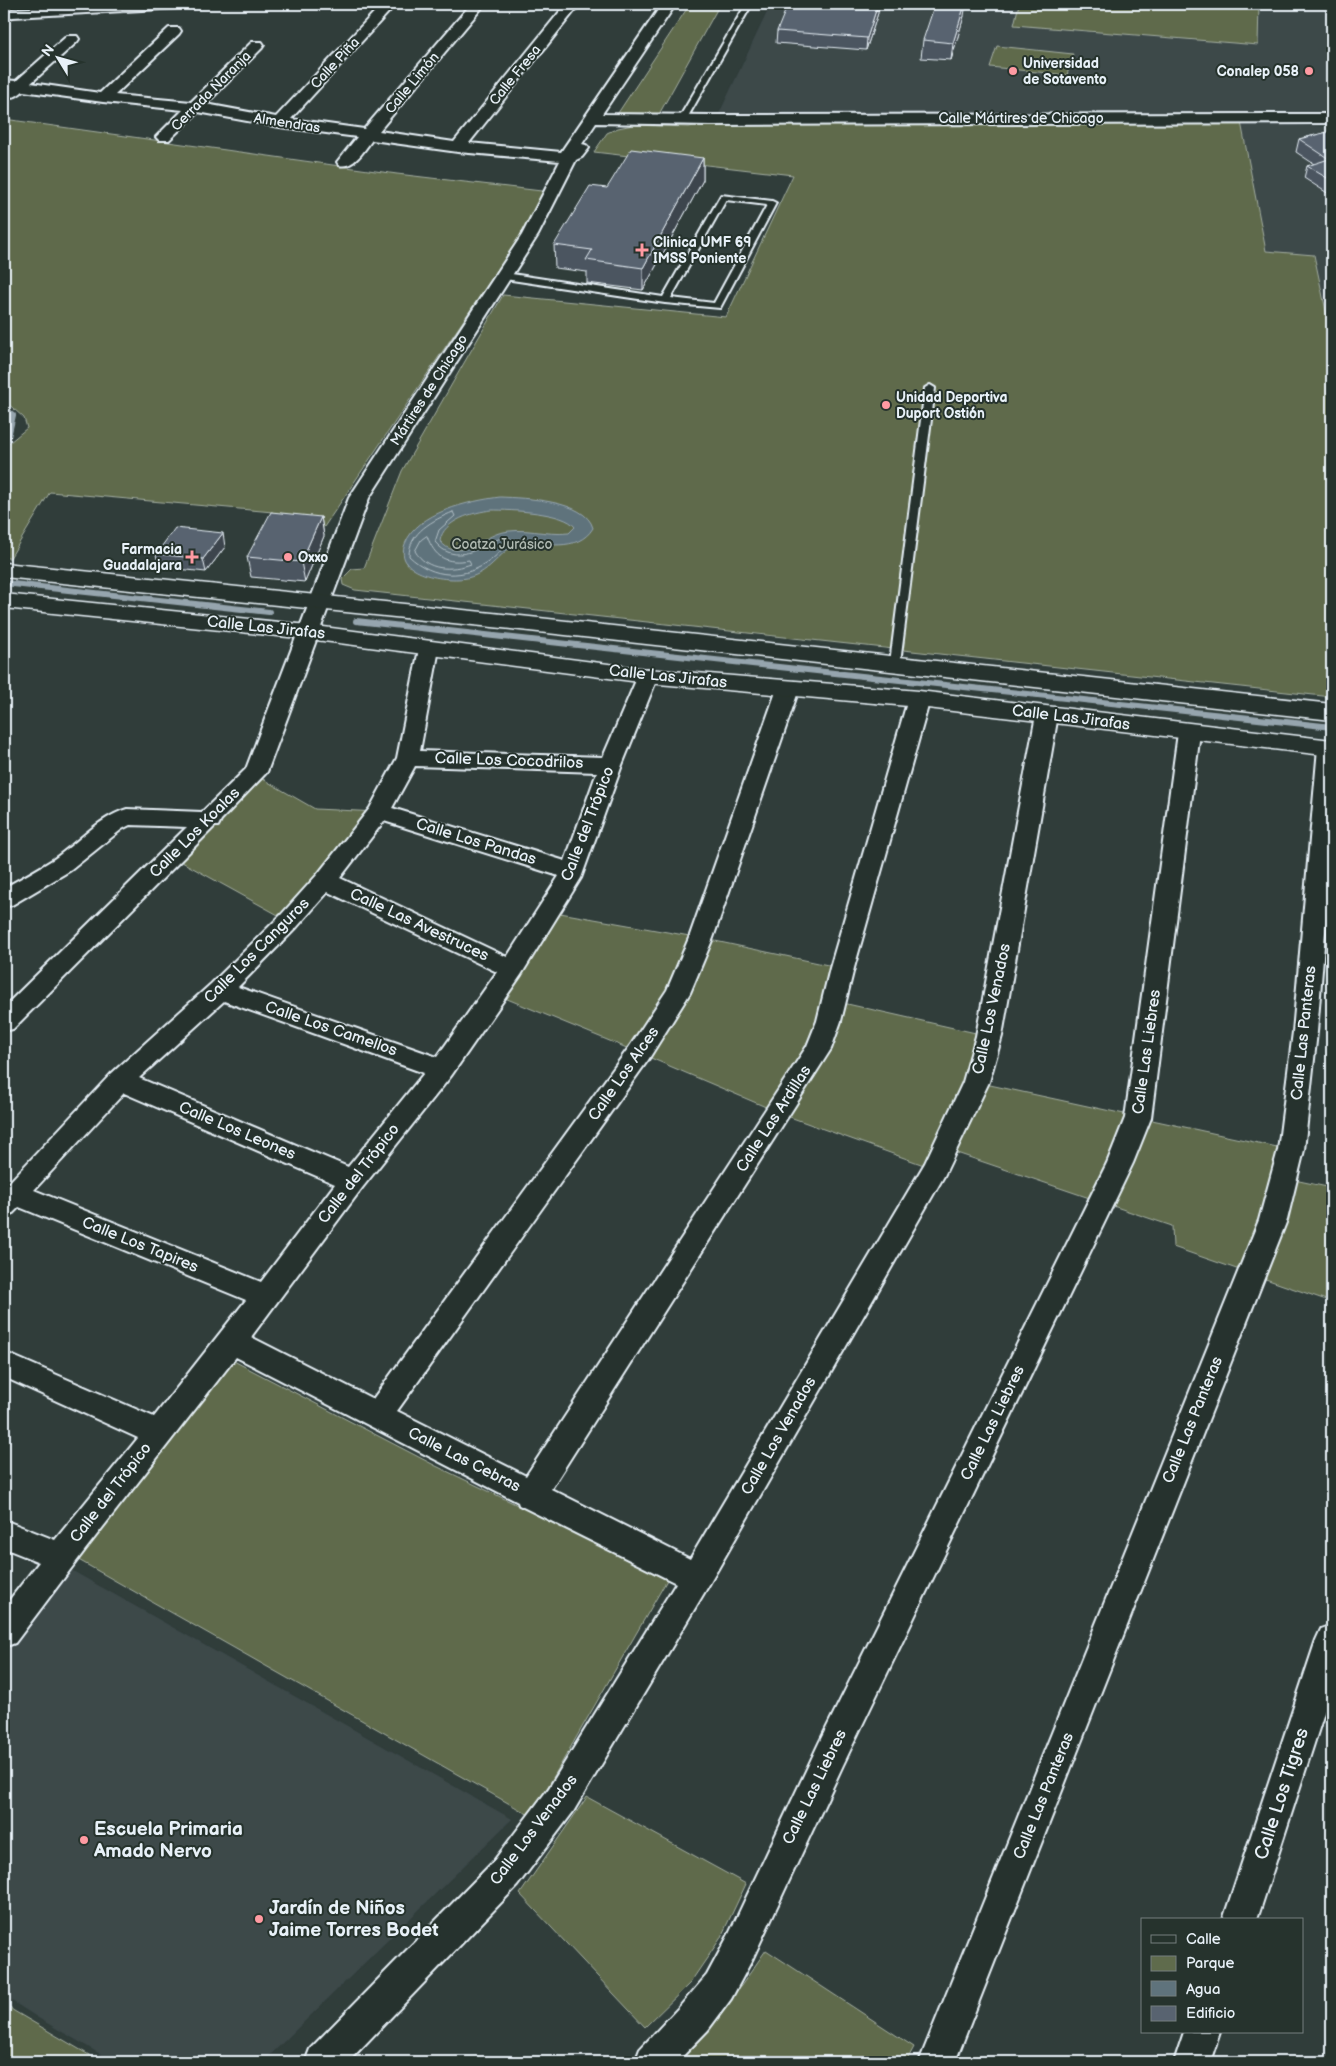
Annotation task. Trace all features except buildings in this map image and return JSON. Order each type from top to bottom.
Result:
[{"type":"main road","name":"Calle Las Jirafas","points":[[4,570],[321,601],[1332,712]]},
{"type":"main road","name":"Calle Las Jirafas","points":[[4,601],[308,632],[647,676],[919,699],[1331,748]]},
{"type":"street","points":[[6,16],[179,4]]},
{"type":"street","name":"Calle Piña","points":[[280,122],[389,4]]},
{"type":"street","name":"Calle Limón","points":[[345,162],[478,4]]},
{"type":"street","name":"Calle Fresa","points":[[458,147],[573,4]]},
{"type":"street","points":[[570,157],[577,154],[598,118],[676,6]]},
{"type":"street","points":[[103,98],[174,31]]},
{"type":"street","points":[[4,99],[72,39]]},
{"type":"street","name":"Cerrada Naranja","points":[[164,137],[257,45]]},
{"type":"street","name":"Almendras","points":[[4,84],[103,98],[196,107],[280,122],[458,147],[570,157]]},
{"type":"street","points":[[598,118],[682,120]]},
{"type":"street","name":"Calle Mártires de Chicago","points":[[682,120],[1332,119]]},
{"type":"street","name":"Mártires de Chicago","points":[[321,601],[359,498],[505,276],[530,235],[570,157]]},
{"type":"street","name":"Calle Los Koalas","points":[[4,1022],[210,820],[256,772],[321,601]]},
{"type":"street","name":"Calle Los Canguros","points":[[9,1199],[120,1082],[220,990],[289,921],[325,881],[379,812],[408,758],[429,649]]},
{"type":"street","name":"Calle del Trópico","points":[[4,1632],[158,1433],[232,1341],[353,1180],[442,1069],[512,969],[572,872],[611,765],[647,676]]},
{"type":"street","name":"Calle Los Alces","points":[[377,1416],[640,1053],[678,992],[701,938],[788,688]]},
{"type":"street","name":"Calle Las Ardillas","points":[[530,1494],[818,1049],[829,1021],[842,968],[919,699]]},
{"type":"street","name":"Calle Los Venados","points":[[323,2062],[505,1874],[561,1800],[696,1578],[935,1169],[976,1082],[989,1036],[1047,714]]},
{"type":"street","name":"Calle Las Liebres","points":[[653,2062],[696,2017],[719,1987],[741,1946],[831,1754],[1109,1187],[1132,1134],[1138,1118],[1160,963],[1189,732]]},
{"type":"street","name":"Calle Las Panteras","points":[[937,2062],[1272,1220],[1291,1150],[1307,1012],[1331,748]]},
{"type":"street","name":"Calle Los Cocodrilos","points":[[408,758],[611,765]]},
{"type":"street","name":"Calle Los Pandas","points":[[379,812],[572,872]]},
{"type":"street","points":[[4,899],[63,864],[114,823],[127,817],[210,820]]},
{"type":"street","name":"Calle Las Avestruces","points":[[325,881],[512,969]]},
{"type":"street","name":"Calle Los Camellos","points":[[220,990],[442,1069]]},
{"type":"street","name":"Calle Los Leones","points":[[120,1082],[353,1180]]},
{"type":"street","name":"Calle Los Tapires","points":[[9,1199],[266,1296]]},
{"type":"street","name":"Calle Las Cebras","points":[[232,1341],[696,1578]]},
{"type":"street","points":[[4,1364],[158,1433]]},
{"type":"street","points":[[4,1534],[62,1557]]},
{"type":"street","name":"Calle Los Tigres","points":[[1241,1918],[1332,1640]]},
{"type":"street","points":[[1192,2062],[1201,2034]]},
{"type":"lane","points":[[682,120],[749,4]]},
{"type":"lane","points":[[505,276],[665,300],[717,306],[772,203],[724,197],[665,300]]},
{"type":"lane","points":[[895,664],[930,388]]},
{"type":"shaded area","name":"Universidad de Sotavento","points":[[771,4],[1332,4],[1332,114],[718,116]]},
{"type":"shaded area","points":[[1241,122],[1332,127],[1332,339],[1314,255],[1266,251]]},
{"type":"shaded area","points":[[71,1570],[512,1819],[263,2062],[114,2062],[4,1996],[4,1655]]},
{"type":"green space","points":[[690,4],[720,4],[658,116],[616,116]]},
{"type":"green space","points":[[1019,4],[1259,4],[1258,45],[1014,25]]},
{"type":"green space","points":[[997,46],[1073,54],[1067,75],[990,67]]},
{"type":"green space","points":[[4,119],[397,174],[550,192],[324,527],[267,524],[273,512],[50,492],[10,558],[4,558],[4,447],[27,428],[24,418],[4,400]]},
{"type":"green space","name":"Unidad Deportiva Duport Ostión","points":[[1241,122],[1266,251],[1314,255],[1332,339],[1332,697],[355,590],[343,585],[342,579],[352,569],[364,568],[402,471],[503,295],[726,317],[793,175],[594,152],[607,133],[618,128],[633,125],[689,127],[705,124]]},
{"type":"green space","points":[[254,774],[315,809],[379,812],[289,921],[171,856]]},
{"type":"green space","points":[[549,911],[701,938],[842,968],[834,1001],[989,1036],[976,1082],[1291,1150],[1285,1178],[1332,1188],[1332,1302],[1173,1247],[1172,1226],[945,1149],[935,1169],[787,1116],[495,994]]},
{"type":"green space","points":[[230,1359],[436,1466],[555,1523],[667,1580],[531,1816],[75,1558]]},
{"type":"green space","points":[[587,1797],[746,1884],[720,1939],[690,1983],[645,2027],[520,1894]]},
{"type":"green space","points":[[766,1950],[914,2047],[906,2062],[683,2062],[678,2058],[741,1986]]},
{"type":"green space","points":[[4,2004],[14,2011],[101,2062],[4,2062]]},
{"type":"water","points":[[500,497],[524,498],[567,506],[579,511],[588,519],[593,528],[587,536],[570,544],[520,543],[507,550],[483,571],[467,578],[447,579],[435,577],[414,569],[407,563],[403,555],[405,544],[411,533],[432,516],[460,505]],"holes":[[[492,510],[524,511],[549,515],[569,522],[575,527],[569,533],[560,534],[517,530],[508,531],[499,533],[461,550],[454,550],[440,541],[442,534],[453,522],[468,515]]]},
{"type":"waterway","points":[[4,408],[13,415],[8,437],[4,439]]},
{"type":"waterway","points":[[4,583],[269,612]]},
{"type":"waterway","points":[[356,621],[1332,727]]},
{"type":"place","name":"Universidad de Sotavento","points":[[1013,71]]},
{"type":"place","name":"Conalep 058","points":[[1309,71]]},
{"type":"place","name":"Clinica UMF 69 IMSS Poniente","points":[[642,250]]},
{"type":"place","name":"Unidad Deportiva Duport Ostión","points":[[886,405]]},
{"type":"place","name":"Farmacia Guadalajara","points":[[192,557]]},
{"type":"place","name":"Oxxo","points":[[288,557]]},
{"type":"place","name":"Escuela Primaria Amado Nervo","points":[[84,1840]]},
{"type":"place","name":"Jardín de Niños Jaime Torres Bodet","points":[[259,1919]]},
{"type":"park label","name":"Coatza Jurásico","points":[[502,544]]}]
